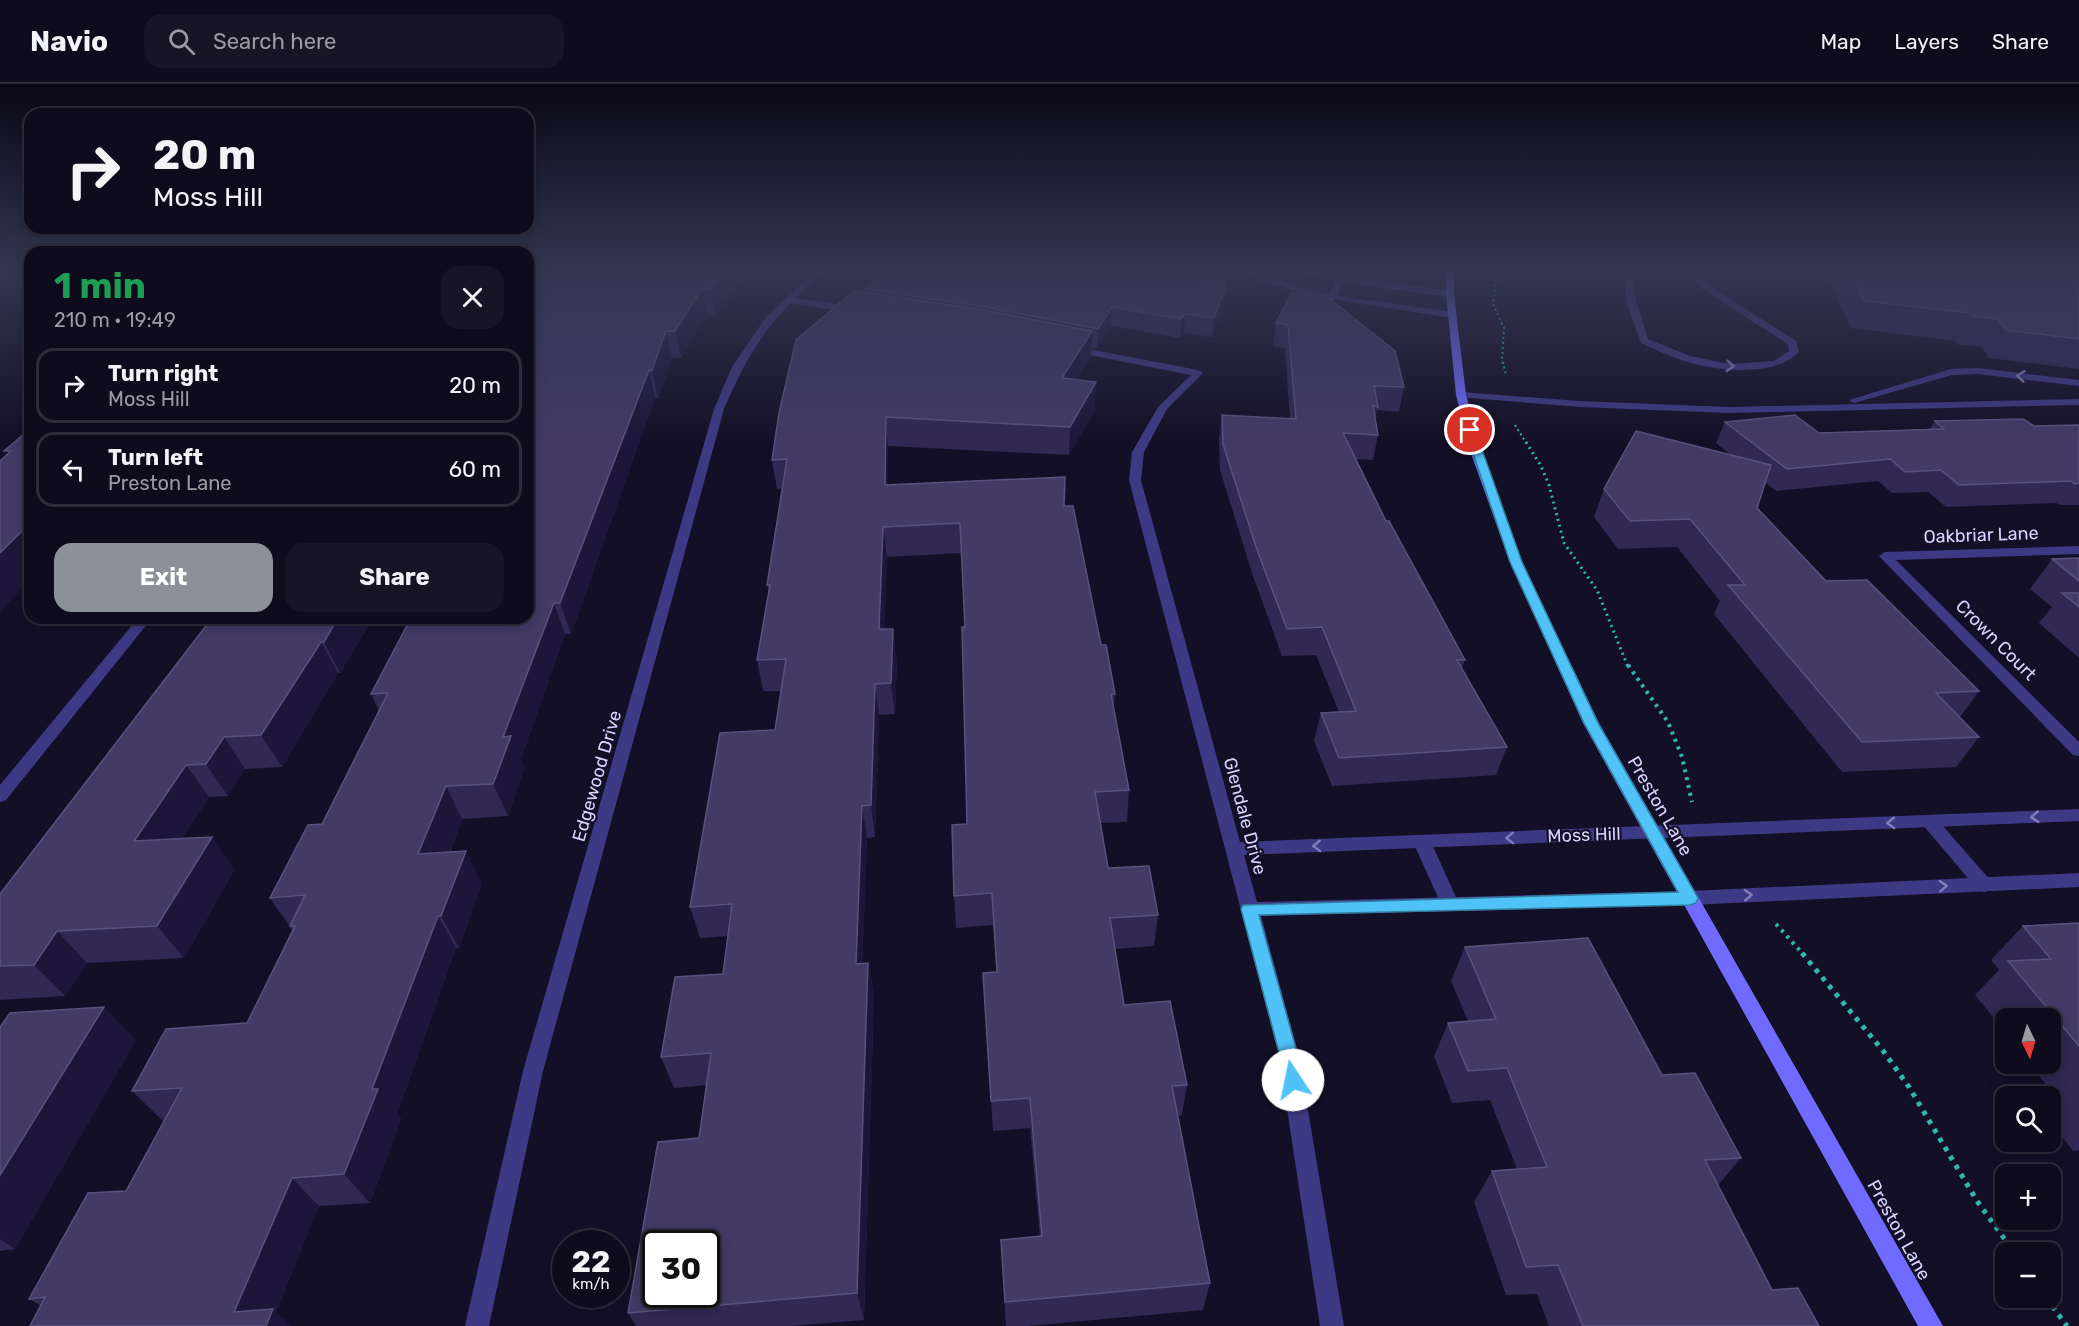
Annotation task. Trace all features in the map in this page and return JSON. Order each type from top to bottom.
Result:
[{"type":"street","name":"Edgewood Drive","points":[[477,1326],[533,1071],[694,504],[718,409],[737,367],[763,328]]},
{"type":"street","name":"Preston Lane","points":[[1453,328],[1461,395],[1475,448],[1516,562],[1591,723],[1931,1326]]},
{"type":"street","points":[[1640,328],[1644,341],[1687,359],[1730,367],[1776,364],[1794,352],[1793,342],[1770,328]]},
{"type":"street","name":"Glendale Drive","points":[[1064,347],[1198,373],[1163,407],[1138,452],[1135,480],[1289,1056],[1332,1326]]},
{"type":"street","points":[[1828,406],[1951,372],[1978,371],[2079,383]]},
{"type":"street","points":[[1461,395],[1580,404],[1729,410],[2079,402]]},
{"type":"street","name":"Oakbriar Lane","points":[[1885,556],[2079,550]]},
{"type":"street","name":"Crown Court","points":[[1885,556],[2079,752]]},
{"type":"street","points":[[0,796],[140,624]]},
{"type":"street","name":"Moss Hill","points":[[1233,849],[2079,815]]},
{"type":"street","points":[[1929,821],[1984,885]]},
{"type":"street","points":[[1422,842],[1450,904]]},
{"type":"street","points":[[1249,909],[1690,898],[2079,880]]},
{"type":"path","points":[[1504,328],[1502,359],[1508,379]]},
{"type":"path","points":[[2054,1308],[2067,1326]]},
{"type":"building","points":[[534,328],[677,328],[675,331],[666,331],[560,603],[554,603],[503,737],[511,736],[493,784],[446,786],[418,854],[466,851],[441,916],[438,916],[372,1089],[378,1089],[344,1174],[292,1178],[234,1312],[273,1309],[266,1326],[30,1326],[45,1297],[29,1299],[88,1193],[126,1191],[182,1088],[132,1091],[166,1029],[247,1023],[295,926],[290,926],[305,895],[270,898],[308,825],[322,824],[388,693],[371,694],[408,624],[534,624]]},
{"type":"building","points":[[810,328],[1076,328],[1092,331],[1062,378],[1096,382],[1070,427],[886,417],[885,485],[1065,477],[1064,506],[1073,506],[1101,645],[1106,645],[1115,694],[1111,694],[1129,790],[1095,792],[1108,868],[1149,866],[1158,915],[1110,918],[1124,1005],[1170,1001],[1187,1085],[1172,1086],[1210,1283],[1005,1302],[1001,1240],[1042,1236],[1030,1098],[991,1101],[983,973],[997,972],[992,893],[954,896],[952,825],[967,824],[962,627],[965,627],[960,523],[883,527],[879,629],[893,629],[891,683],[875,684],[871,805],[862,806],[856,964],[868,963],[857,1293],[720,1305],[720,1230],[643,1230],[658,1142],[699,1138],[711,1053],[661,1057],[675,977],[723,974],[732,904],[690,907],[720,733],[775,730],[786,659],[757,660],[787,459],[772,460],[779,413],[796,340]]},
{"type":"building","points":[[1288,328],[1366,328],[1395,351],[1404,387],[1374,386],[1378,407],[1373,406],[1378,435],[1343,433],[1386,521],[1389,521],[1465,660],[1457,660],[1507,747],[1339,758],[1321,713],[1356,711],[1322,627],[1287,629],[1256,547],[1223,444],[1222,415],[1296,419]]},
{"type":"building","points":[[2005,328],[2079,328],[2079,339],[2006,330]]},
{"type":"building","points":[[1795,415],[1819,433],[1944,429],[1935,421],[2023,419],[2034,426],[2079,425],[2079,483],[2075,484],[2071,481],[1959,485],[1941,470],[1905,472],[1890,459],[1787,469],[1725,422]]},
{"type":"building","points":[[1636,431],[1771,465],[1757,508],[1826,581],[1867,580],[1979,691],[1936,693],[1979,737],[1862,742],[1728,585],[1745,585],[1690,519],[1630,521],[1604,489]]},
{"type":"building","points":[[24,434],[24,529],[0,553],[0,461],[11,451],[4,451]]},
{"type":"building","points":[[2079,558],[2079,581],[2052,559]]},
{"type":"building","points":[[2062,593],[2079,593],[2079,607]]},
{"type":"building","points":[[207,624],[334,624],[261,735],[224,737],[206,764],[186,765],[134,841],[212,837],[157,926],[57,931],[34,965],[0,966],[0,894]]},
{"type":"building","points":[[2079,923],[2079,1046],[2061,1024],[2061,1008],[2047,1008],[2008,961],[2051,959],[2023,926]]},
{"type":"building","points":[[1588,938],[1662,1075],[1695,1073],[1741,1158],[1705,1160],[1772,1290],[1798,1288],[1819,1326],[1583,1326],[1558,1265],[1526,1267],[1492,1171],[1547,1167],[1507,1068],[1468,1071],[1448,1023],[1496,1019],[1465,947]]},
{"type":"building","points":[[104,1007],[0,1175],[0,1027],[10,1013]]},
{"type":"building","points":[[642,1233],[642,1308],[685,1308],[628,1313]]},
{"type":"route","points":[[1293,1080],[1289,1056],[1249,909],[1690,898],[1591,723],[1516,562],[1470,430]]}]
